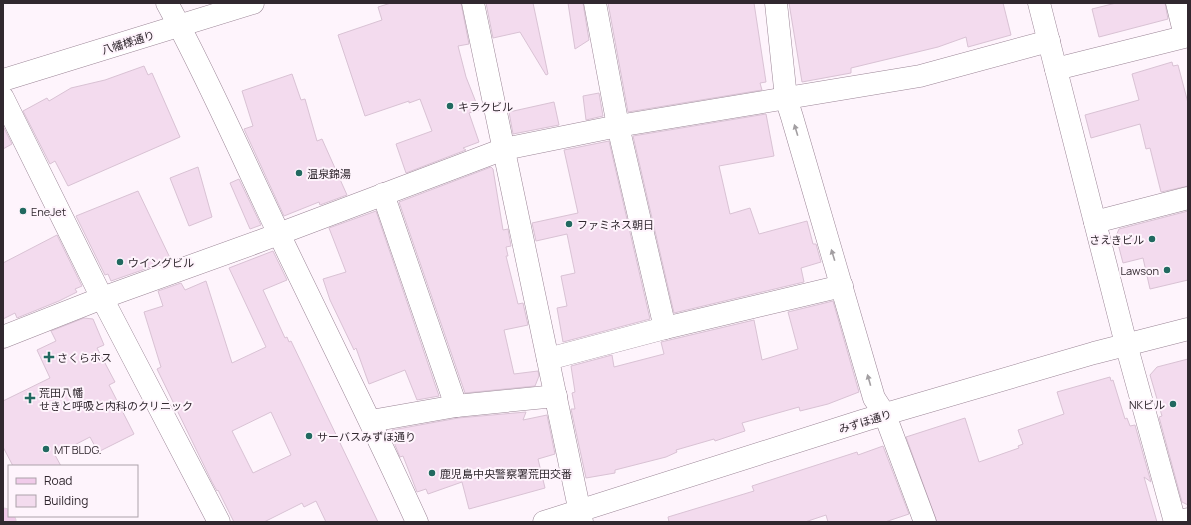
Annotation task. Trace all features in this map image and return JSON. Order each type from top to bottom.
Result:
[{"type":"street","points":[[167,3],[193,50],[278,233],[371,422],[418,522]]},
{"type":"street","name":"八幡様通り","points":[[3,80],[253,3]]},
{"type":"street","points":[[473,3],[581,517]]},
{"type":"street","points":[[595,3],[618,126],[665,328]]},
{"type":"street","points":[[776,3],[786,98],[874,398],[884,415],[924,522]]},
{"type":"street","points":[[1039,3],[1126,344],[1175,522]]},
{"type":"street","points":[[1056,69],[1187,36],[1177,3]]},
{"type":"street","points":[[3,337],[102,298],[504,149],[618,126],[920,76],[1048,41]]},
{"type":"street","points":[[3,98],[102,298],[219,522]]},
{"type":"street","points":[[383,194],[456,406]]},
{"type":"street","points":[[1095,222],[1188,198]]},
{"type":"street","points":[[548,358],[665,328],[842,286]]},
{"type":"street","name":"みずほ通り","points":[[544,522],[581,517],[884,415],[1126,344],[1188,329]]},
{"type":"street","points":[[371,422],[456,406],[556,396]]},
{"type":"street","points":[[1178,522],[1188,519]]},
{"type":"building","points":[[391,3],[461,3],[469,44],[458,46],[466,77],[479,110],[469,113],[479,142],[463,148],[466,150],[406,173],[396,144],[432,131],[420,99],[409,103],[409,101],[365,116],[338,35],[382,20],[378,7]]},
{"type":"building","points":[[486,3],[533,3],[548,74],[546,75],[520,32],[493,38]]},
{"type":"building","points":[[568,3],[583,3],[589,40],[575,49]]},
{"type":"building","points":[[608,3],[754,3],[766,82],[760,83],[762,90],[628,112]]},
{"type":"building","points":[[789,3],[1003,3],[1011,35],[968,47],[966,37],[938,47],[851,68],[851,73],[802,82]]},
{"type":"building","points":[[1116,3],[1165,3],[1168,19],[1099,37],[1092,9]]},
{"type":"building","points":[[1172,62],[1173,66],[1178,65],[1188,103],[1188,186],[1161,192],[1150,148],[1146,149],[1140,124],[1091,138],[1085,115],[1139,100],[1132,74]]},
{"type":"building","points":[[144,66],[148,75],[152,73],[180,137],[68,186],[55,161],[50,164],[23,111],[47,98],[49,101],[71,88],[105,80]]},
{"type":"building","points":[[292,74],[301,100],[305,99],[317,141],[322,139],[347,195],[320,205],[319,202],[284,216],[244,129],[253,126],[242,91]]},
{"type":"building","points":[[599,93],[603,116],[586,120],[583,96]]},
{"type":"building","points":[[554,102],[559,125],[513,134],[509,112]]},
{"type":"building","points":[[766,114],[774,156],[719,166],[730,214],[750,208],[759,234],[807,221],[813,244],[816,244],[821,262],[801,268],[804,282],[674,313],[633,136]]},
{"type":"building","points":[[3,126],[12,144],[3,149]]},
{"type":"building","points":[[609,141],[650,319],[563,342],[557,308],[567,306],[561,276],[575,273],[567,234],[536,241],[532,223],[578,213],[564,150]]},
{"type":"building","points":[[198,167],[212,217],[189,226],[170,178]]},
{"type":"building","points":[[491,167],[493,169],[503,230],[508,229],[511,246],[506,247],[508,256],[506,256],[518,304],[523,303],[528,325],[504,330],[514,374],[538,371],[539,376],[535,386],[465,393],[399,202]]},
{"type":"building","points":[[239,179],[261,225],[250,229],[230,183]]},
{"type":"building","points":[[138,191],[171,260],[111,281],[108,274],[105,275],[76,216]]},
{"type":"building","points":[[376,211],[439,396],[417,400],[405,370],[369,384],[356,348],[354,350],[330,300],[323,279],[346,272],[329,228]]},
{"type":"building","points":[[1188,211],[1188,280],[1150,289],[1143,258],[1123,263],[1116,236],[1119,229]]},
{"type":"building","points":[[57,235],[82,286],[75,289],[77,292],[59,301],[17,318],[15,313],[3,319],[3,263]]},
{"type":"building","points":[[273,251],[287,280],[263,290],[285,338],[287,337],[289,342],[291,341],[378,522],[326,522],[316,501],[304,507],[302,503],[264,522],[234,522],[218,490],[217,491],[212,482],[157,369],[161,367],[144,312],[163,306],[158,291],[181,283],[185,290],[206,281],[232,363],[266,347],[229,268]],"holes":[[[271,412],[291,455],[253,473],[232,431]]]},
{"type":"building","points":[[833,301],[859,392],[828,404],[800,411],[799,407],[742,423],[745,431],[715,441],[714,439],[676,450],[677,452],[666,457],[615,470],[615,473],[586,478],[571,409],[575,409],[572,393],[575,392],[571,366],[612,355],[614,367],[664,354],[661,342],[754,320],[762,360],[798,349],[788,312]]},
{"type":"building","points":[[84,318],[93,319],[104,345],[97,348],[115,382],[109,385],[134,434],[98,452],[90,437],[55,455],[60,465],[12,465],[3,447],[3,401],[50,378],[37,350],[56,341],[51,331]]},
{"type":"building","name":"NKビル","points":[[1188,359],[1188,505],[1182,502],[1159,417],[1162,416],[1150,375],[1157,367]]},
{"type":"building","points":[[1110,377],[1111,381],[1113,380],[1125,419],[1127,418],[1130,426],[1135,425],[1151,482],[1144,477],[1157,522],[937,522],[906,437],[965,418],[979,462],[1019,448],[1018,446],[1023,444],[1018,430],[1064,414],[1057,392]]},
{"type":"building","points":[[526,412],[523,420],[547,415],[555,454],[538,459],[545,488],[469,509],[462,482],[428,494],[426,489],[417,492],[403,456],[400,457],[395,445],[392,430],[458,418]]},
{"type":"building","points":[[883,446],[909,514],[885,522],[828,522],[826,515],[805,522],[669,522],[668,517],[754,491],[752,486],[857,452],[858,455]]},
{"type":"place","name":"キラクビル","points":[[450,106]]},
{"type":"place","name":"温泉錦湯","points":[[299,173]]},
{"type":"place","name":"EneJet","points":[[23,211]]},
{"type":"place","name":"ファミネス朝日","points":[[569,224]]},
{"type":"place","name":"さえきビル","points":[[1152,239]]},
{"type":"place","name":"ウイングビル","points":[[120,262]]},
{"type":"place","name":"Lawson","points":[[1167,270]]},
{"type":"place","name":"さくらホス","points":[[49,357]]},
{"type":"place","name":"荒田八幡 せきと呼吸と内科のクリニック","points":[[30,398]]},
{"type":"place","name":"NKビル","points":[[1173,404]]},
{"type":"place","name":"サーバスみずほ通り","points":[[309,436]]},
{"type":"place","name":"MT BLDG.","points":[[46,449]]},
{"type":"place","name":"鹿児島中央警察署荒田交番","points":[[432,473]]}]
